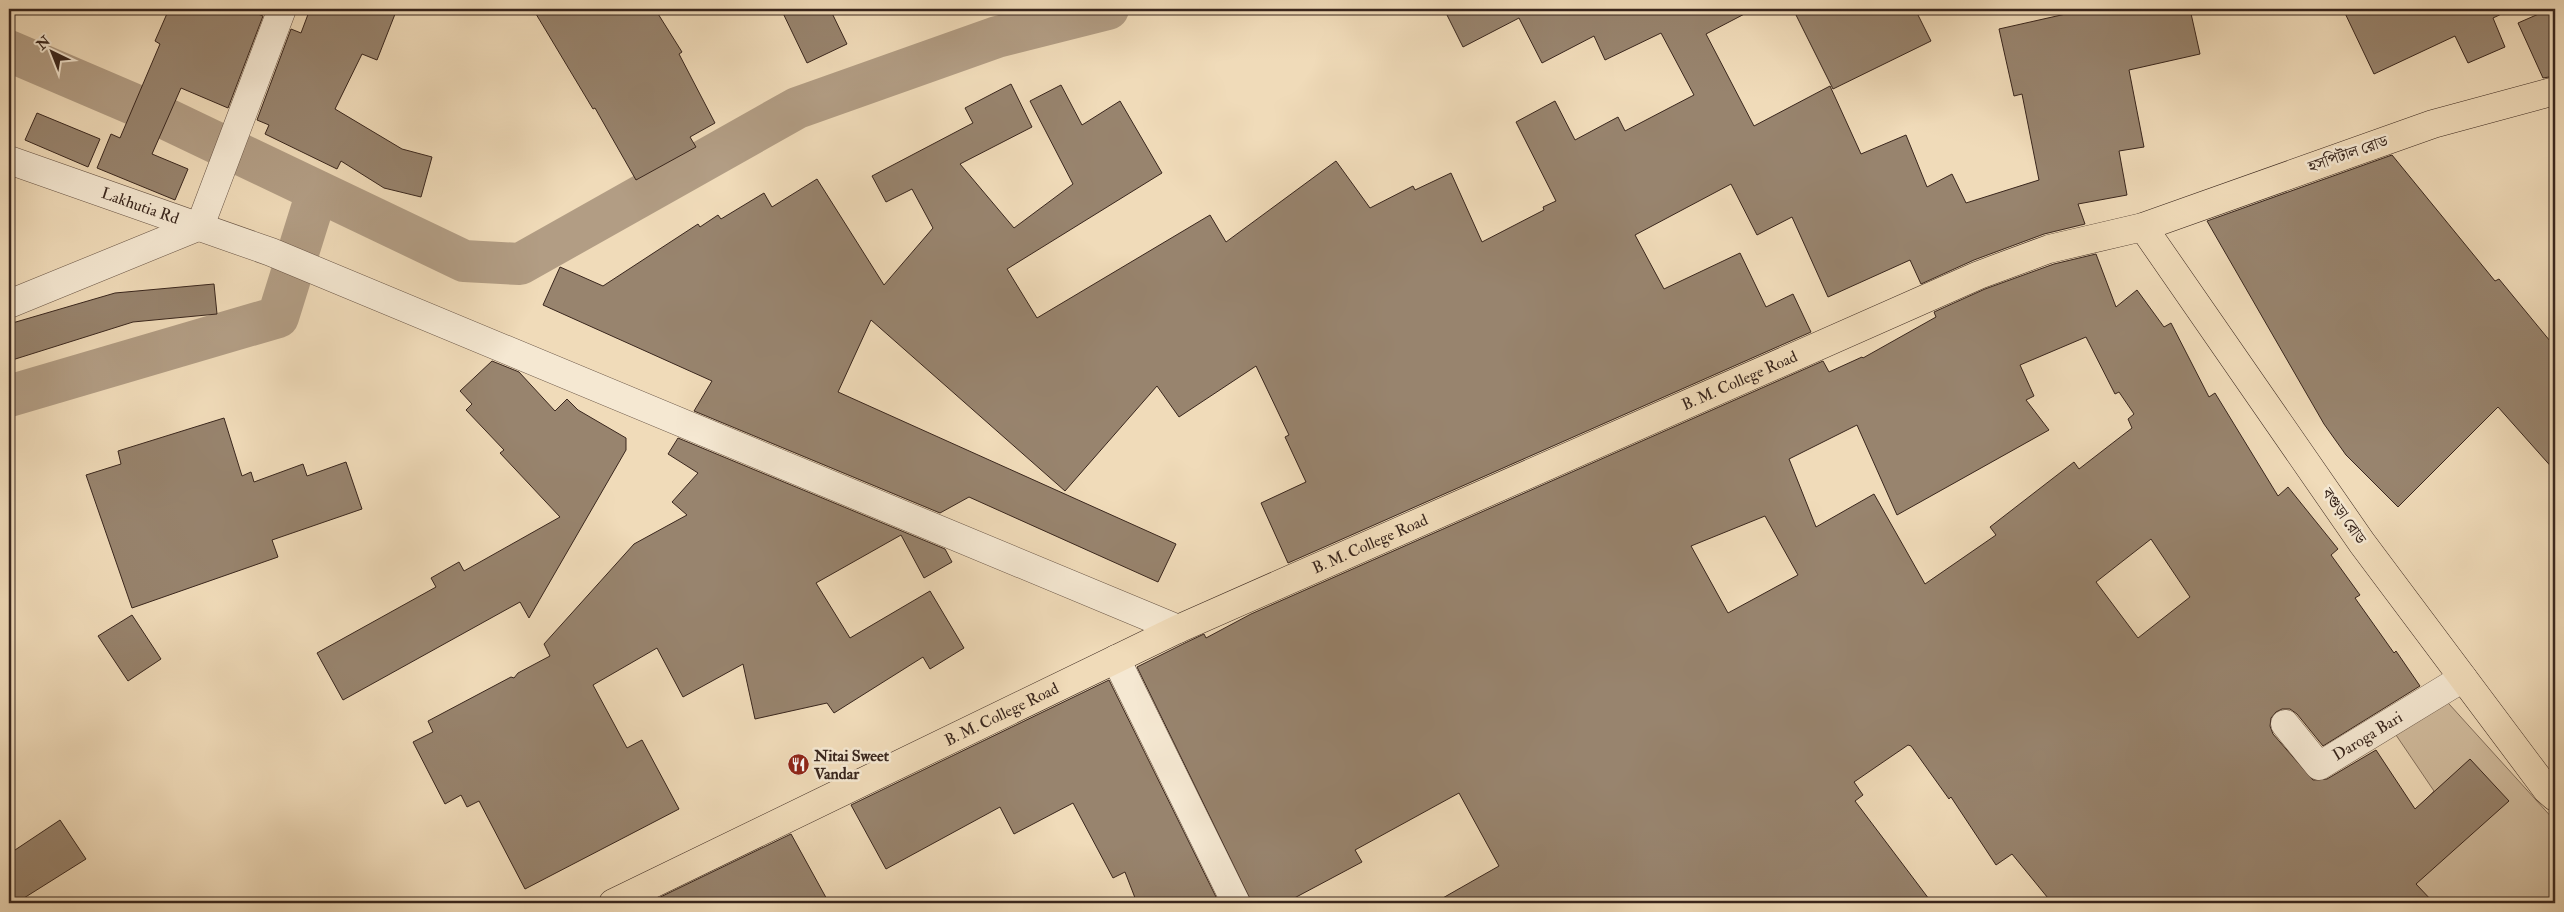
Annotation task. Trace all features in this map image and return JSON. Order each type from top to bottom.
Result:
[{"type":"main road","name":"হসপিটাল রোড","points":[[2143,227],[2433,124],[2555,91]]},
{"type":"main road","name":"B. M. College Road","points":[[613,903],[1178,629],[1978,275],[2049,249],[2143,227]]},
{"type":"main road","name":"বগুড়া রোড","points":[[2143,227],[2362,543],[2547,790],[2555,798]]},
{"type":"street","points":[[9,304],[200,226],[213,196],[282,9]]},
{"type":"street","name":"Lakhutia Rd","points":[[9,160],[272,252],[328,277],[1178,629]]},
{"type":"street","points":[[1116,659],[1236,903]]},
{"type":"street","name":"Daroga Bari","points":[[2285,724],[2319,766],[2463,678]]},
{"type":"shaded area","points":[[2440,694],[2555,821],[2555,903],[2387,903],[2407,883],[2383,843],[2434,791],[2396,735]]},
{"type":"building","points":[[169,9],[245,9],[263,16],[228,108],[181,88],[152,154],[188,169],[175,200],[97,168],[111,134],[120,138],[160,44],[155,41]]},
{"type":"building","points":[[310,9],[397,9],[377,60],[362,54],[335,109],[402,149],[432,157],[421,197],[384,188],[341,161],[337,169],[265,134],[269,125],[257,120],[291,29],[301,33]]},
{"type":"building","points":[[533,9],[655,9],[682,52],[679,54],[715,123],[690,137],[696,147],[636,180],[595,108],[593,109]]},
{"type":"building","points":[[781,9],[830,9],[847,44],[807,63]]},
{"type":"building","points":[[1444,9],[1754,9],[1706,34],[1754,126],[1830,86],[1861,154],[1906,135],[1927,187],[1952,174],[1966,203],[2039,180],[2022,94],[2014,96],[1999,29],[2088,9],[2190,9],[2200,54],[2129,70],[2144,147],[2119,151],[2127,195],[2078,204],[2085,224],[2044,234],[1974,260],[1921,284],[1910,260],[1828,297],[1792,217],[1757,235],[1731,184],[1635,235],[1664,289],[1740,253],[1766,307],[1793,294],[1811,332],[1288,563],[1261,503],[1306,482],[1285,437],[1289,435],[1256,366],[1179,417],[1157,386],[1065,491],[871,320],[838,392],[1176,544],[1158,582],[969,497],[940,513],[694,411],[712,381],[543,305],[560,267],[603,286],[698,224],[700,227],[718,215],[721,219],[764,193],[772,207],[817,179],[884,285],[933,228],[912,189],[886,202],[872,176],[973,123],[965,108],[1011,84],[1032,127],[960,164],[1014,228],[1073,184],[1030,101],[1061,85],[1082,125],[1120,101],[1162,173],[1007,269],[1037,318],[1210,215],[1226,242],[1336,161],[1370,208],[1413,186],[1415,190],[1451,173],[1482,242],[1544,210],[1543,207],[1556,201],[1516,122],[1555,101],[1575,140],[1618,117],[1625,131],[1694,95],[1661,33],[1605,60],[1594,36],[1542,63],[1519,18],[1463,47]]},
{"type":"building","points":[[1793,9],[1915,9],[1931,41],[1833,89]]},
{"type":"building","points":[[2343,9],[2512,9],[2493,18],[2505,47],[2468,63],[2455,36],[2374,74]]},
{"type":"building","points":[[2550,9],[2555,9],[2555,76],[2543,78],[2518,23]]},
{"type":"building","points":[[37,113],[100,139],[88,167],[25,140]]},
{"type":"building","points":[[2392,155],[2495,281],[2499,279],[2555,347],[2555,471],[2498,407],[2398,507],[2346,455],[2324,424],[2207,221]]},
{"type":"building","points":[[2096,254],[2116,307],[2137,290],[2164,327],[2171,323],[2209,397],[2215,393],[2278,496],[2288,487],[2338,549],[2331,555],[2360,595],[2355,598],[2420,686],[2323,746],[2297,714],[2290,709],[2282,709],[2271,718],[2270,726],[2273,734],[2313,780],[2327,779],[2376,750],[2415,809],[2470,759],[2509,801],[2416,884],[2434,903],[2052,903],[2012,854],[1996,865],[1951,797],[1949,799],[1911,746],[1908,745],[1854,782],[1863,795],[1855,801],[1932,903],[1434,903],[1499,866],[1459,793],[1355,850],[1362,862],[1285,903],[1252,903],[1137,667],[1204,634],[1206,638],[1251,614],[1823,361],[1829,372],[1863,358],[1936,317],[1934,312],[1985,289],[2054,264]],"holes":[[[2086,337],[2115,394],[2119,392],[2134,414],[2128,419],[2132,428],[2079,469],[2074,462],[1990,527],[1996,535],[1925,584],[1874,494],[1816,527],[1789,459],[1857,425],[1897,515],[2049,430],[2026,400],[2034,396],[2020,365]],[[1765,516],[1798,575],[1728,613],[1691,546]],[[2151,539],[2190,597],[2138,638],[2096,582]]]},
{"type":"building","points":[[214,284],[217,314],[133,322],[9,361],[9,324],[115,293]]},
{"type":"building","points":[[492,361],[519,372],[555,411],[567,399],[578,410],[626,438],[626,450],[529,618],[520,602],[343,700],[317,653],[436,587],[431,578],[459,562],[464,571],[560,517],[500,453],[504,450],[466,410],[472,404],[460,391]]},
{"type":"building","points":[[224,418],[242,476],[251,472],[254,482],[303,464],[307,476],[346,462],[362,509],[272,540],[278,557],[132,608],[86,475],[121,464],[118,451]]},
{"type":"building","points":[[678,438],[945,549],[952,562],[924,578],[901,535],[816,583],[850,638],[930,591],[964,648],[930,669],[923,657],[834,713],[827,703],[755,719],[743,664],[683,697],[657,648],[593,685],[627,748],[642,740],[679,809],[525,889],[479,801],[467,807],[461,795],[445,804],[413,742],[433,732],[428,721],[511,677],[514,678],[518,673],[550,656],[544,644],[634,544],[687,515],[672,502],[698,473],[668,454]]},
{"type":"building","points":[[132,615],[161,659],[128,681],[98,636]]},
{"type":"building","points":[[1109,680],[1219,903],[1137,903],[1125,872],[1113,878],[1073,803],[1014,834],[1000,807],[886,869],[851,805]]},
{"type":"building","points":[[60,820],[86,859],[16,903],[9,903],[9,854]]},
{"type":"building","points":[[791,834],[829,903],[648,903]]},
{"type":"waterway","points":[[9,51],[154,113],[464,261],[520,264],[797,108],[997,37],[1108,9]]},
{"type":"waterway","points":[[9,396],[278,317],[317,192]]},
{"type":"place","name":"Nitai Sweet Vandar","points":[[798,765]]}]
